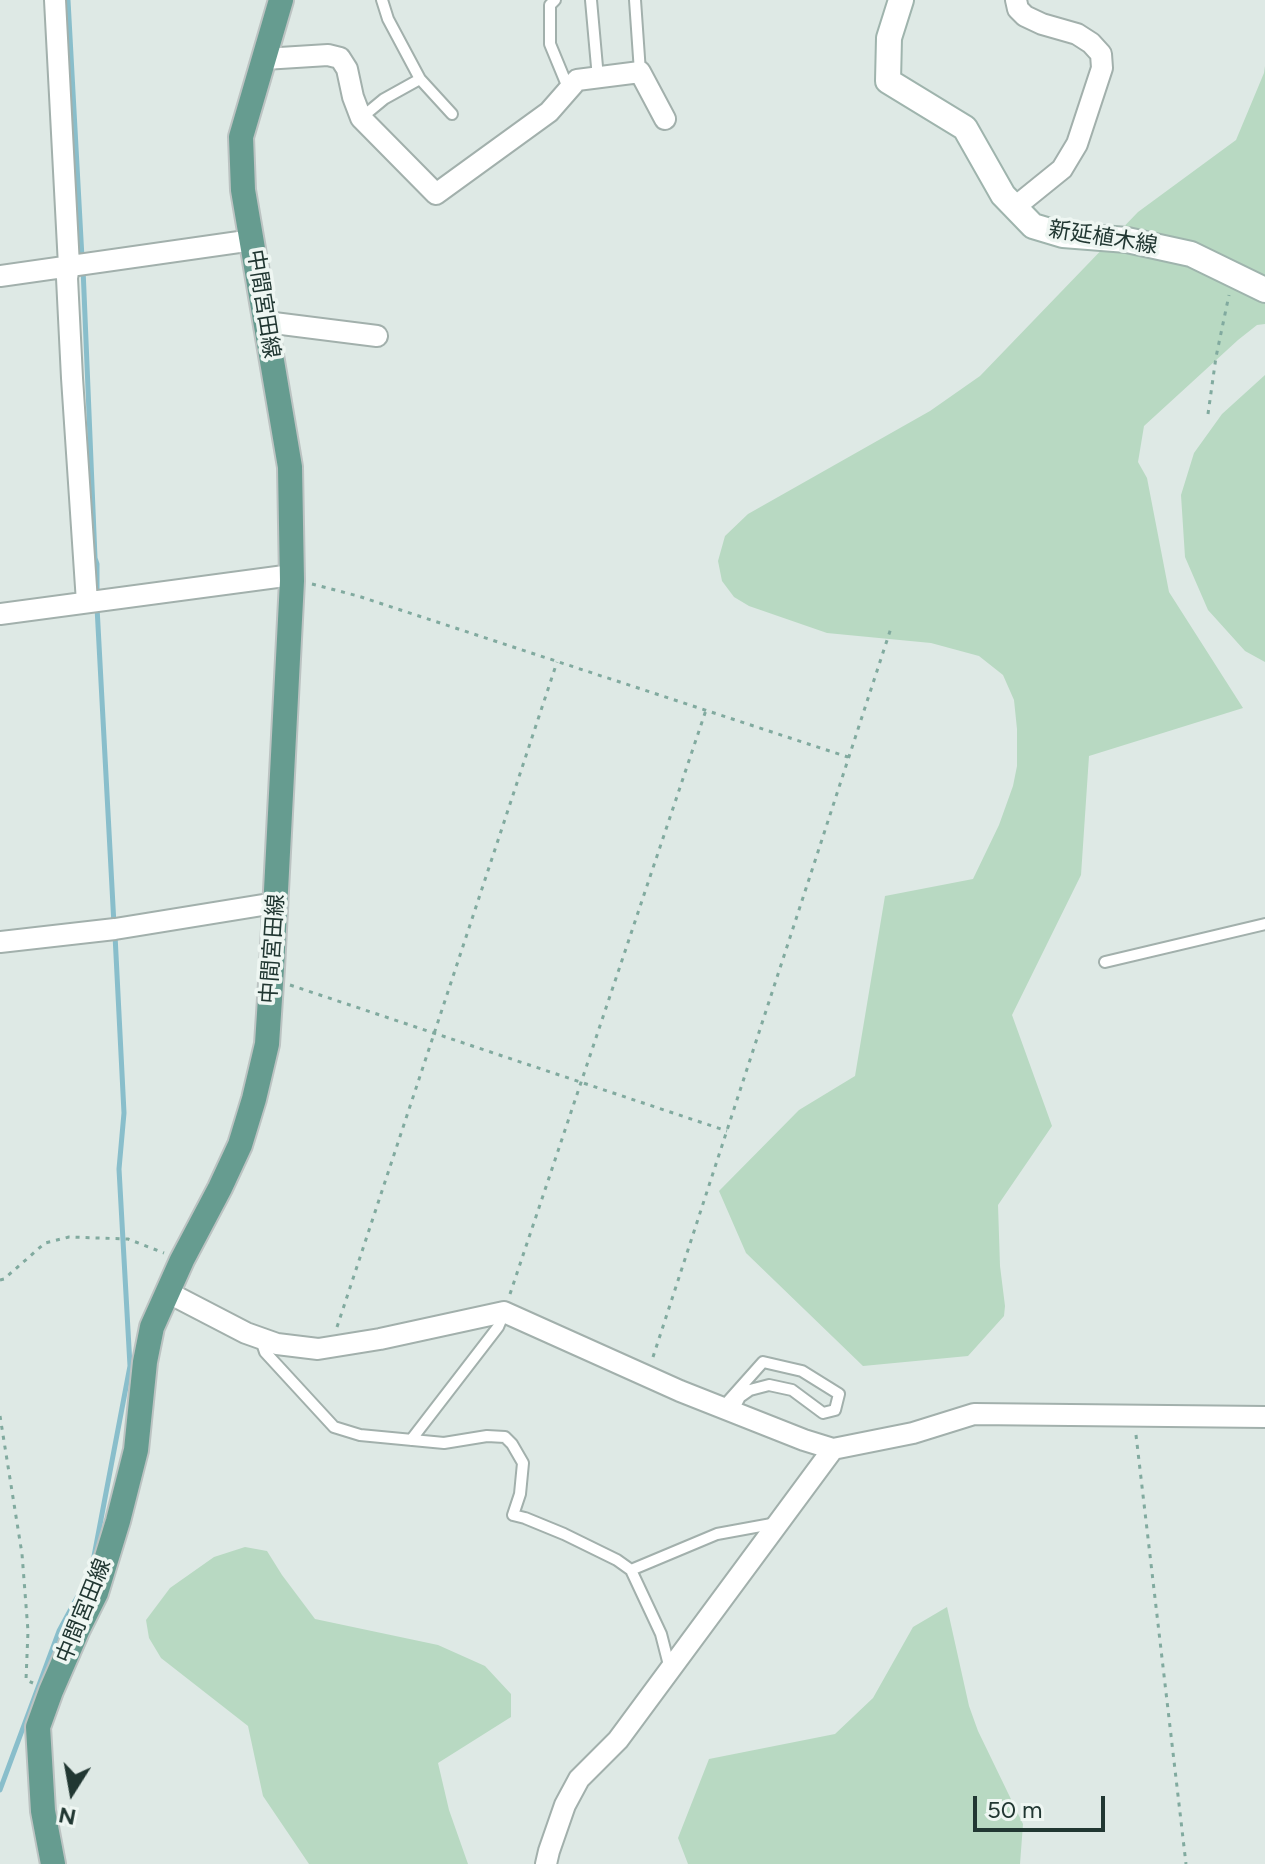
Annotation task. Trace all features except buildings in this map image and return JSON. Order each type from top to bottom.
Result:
[{"type":"main road","name":"中間宮田線","points":[[53,1864],[43,1811],[38,1727],[96,1593],[118,1521],[136,1450],[145,1362],[152,1327],[240,1145],[267,1044],[292,578],[290,467],[243,190],[241,137],[281,0]]},
{"type":"main road","name":"新延植木線","points":[[901,0],[889,38],[888,81],[965,128],[1003,195],[1033,226],[1063,235],[1127,240],[1191,254],[1265,290]]},
{"type":"street","points":[[55,0],[71,364],[87,602]]},
{"type":"street","points":[[1015,207],[1062,169],[1077,144],[1102,68],[1101,54],[1091,43],[1077,34],[1025,16],[1018,9],[1016,0]]},
{"type":"street","points":[[264,59],[328,55],[340,58],[347,69],[361,118],[436,194],[549,112],[577,80],[640,72],[665,119]]},
{"type":"street","points":[[0,276],[253,240]]},
{"type":"street","points":[[266,322],[377,336]]},
{"type":"street","points":[[0,614],[292,578]]},
{"type":"street","points":[[0,942],[115,929],[275,903]]},
{"type":"street","points":[[167,1292],[246,1333],[277,1344],[318,1349],[504,1312],[727,1410],[833,1449],[913,1433],[974,1414],[1265,1417]]},
{"type":"street","points":[[546,1864],[565,1805],[579,1779],[618,1740],[833,1449]]},
{"type":"lane","points":[[382,0],[388,19],[420,79],[452,114]]},
{"type":"lane","points":[[555,0],[550,5],[550,44],[569,90]]},
{"type":"lane","points":[[591,0],[598,78]]},
{"type":"lane","points":[[635,0],[640,72]]},
{"type":"lane","points":[[361,118],[384,99],[420,79]]},
{"type":"lane","points":[[1105,962],[1265,924]]},
{"type":"lane","points":[[411,1440],[498,1327],[504,1312]]},
{"type":"lane","points":[[261,1338],[265,1352],[334,1427],[360,1435],[444,1443],[487,1436],[505,1437],[523,1463],[520,1494],[513,1515],[564,1534],[631,1570],[661,1634],[670,1669]]},
{"type":"lane","points":[[763,1362],[802,1371],[839,1394],[835,1410],[823,1413],[792,1390],[769,1385],[750,1390],[727,1410],[763,1362]]},
{"type":"lane","points":[[631,1570],[717,1534],[778,1523]]},
{"type":"path","points":[[1208,414],[1233,276]]},
{"type":"path","points":[[292,578],[358,596],[848,757]]},
{"type":"path","points":[[647,1376],[892,625]]},
{"type":"path","points":[[334,1346],[335,1333],[557,662]]},
{"type":"path","points":[[504,1312],[706,710]]},
{"type":"path","points":[[271,980],[727,1131]]},
{"type":"path","points":[[0,1280],[45,1243],[69,1237],[128,1239],[182,1260]]},
{"type":"path","points":[[1134,1415],[1186,1864]]},
{"type":"path","points":[[0,1416],[22,1554],[28,1631],[26,1680],[51,1691]]},
{"type":"green space","points":[[1265,66],[1265,324],[1257,325],[1238,340],[1144,426],[1138,462],[1147,478],[1169,592],[1243,708],[1089,756],[1081,875],[1012,1015],[1052,1126],[998,1205],[1004,1316],[968,1356],[863,1366],[746,1253],[719,1191],[799,1110],[855,1076],[885,896],[973,879],[999,825],[1013,786],[1017,766],[1014,700],[1003,675],[979,656],[931,643],[827,633],[749,606],[734,597],[722,581],[718,561],[725,536],[748,514],[930,411],[980,376],[1138,212],[1236,140]]},
{"type":"green space","points":[[1265,375],[1265,662],[1245,651],[1208,610],[1185,557],[1181,495],[1194,453],[1222,414]]},
{"type":"green space","points":[[245,1547],[267,1551],[315,1619],[438,1645],[485,1666],[511,1694],[511,1717],[438,1763],[449,1810],[468,1864],[309,1864],[263,1796],[248,1726],[161,1658],[149,1638],[146,1620],[170,1588],[214,1557]]},
{"type":"green space","points":[[947,1607],[969,1706],[1023,1824],[1020,1864],[688,1864],[678,1838],[709,1759],[835,1734],[873,1698],[913,1627]]},
{"type":"waterway","points":[[68,0],[82,258]]},
{"type":"waterway","points":[[83,268],[97,597]]},
{"type":"waterway","points":[[97,607],[114,925]]},
{"type":"waterway","points":[[0,1790],[59,1631],[91,1572],[130,1366],[119,1169],[124,1113],[115,935]]}]
